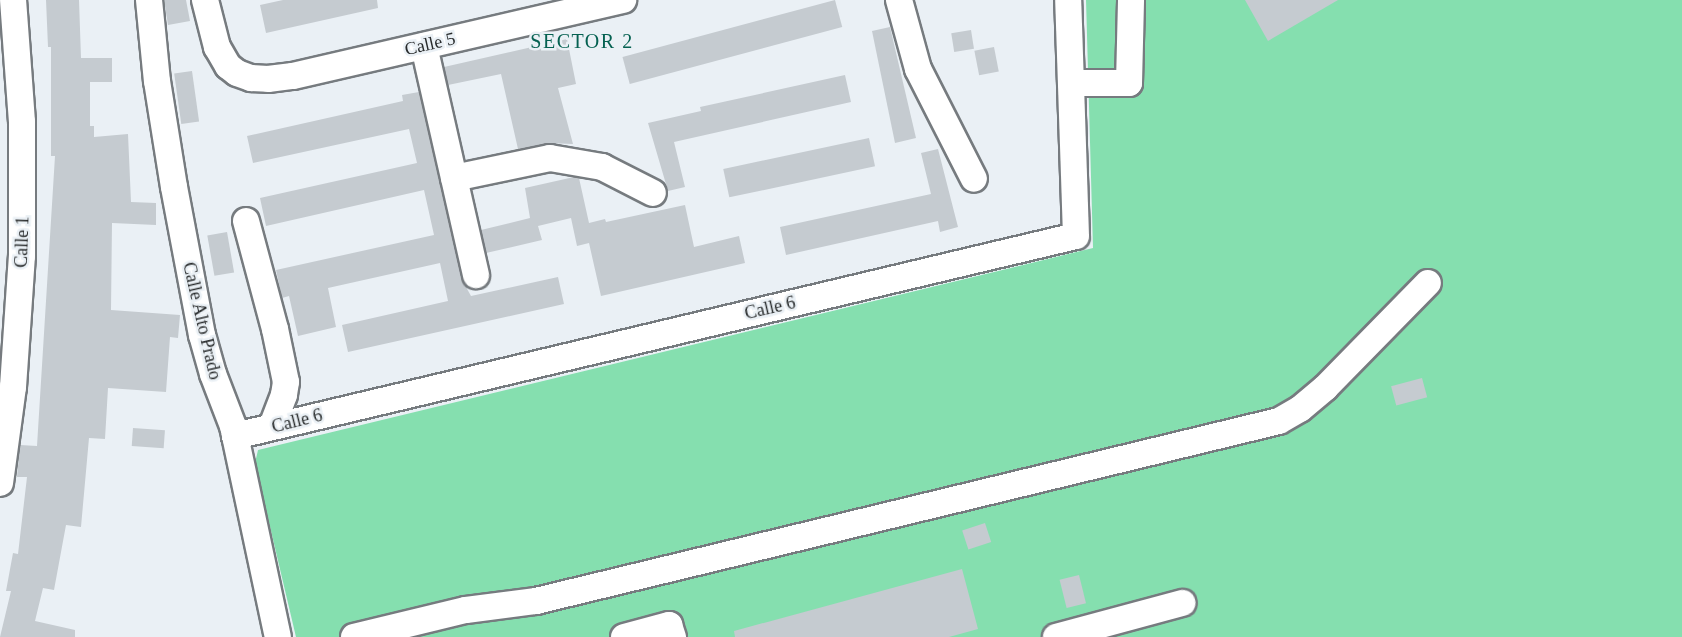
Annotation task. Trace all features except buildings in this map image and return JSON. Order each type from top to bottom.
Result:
[{"type":"street","name":"Calle 1","points":[[0,483],[13,387],[22,256],[22,122],[13,0]]},
{"type":"street","name":"Calle Alto Prado","points":[[149,0],[158,81],[174,187],[202,335],[235,436],[278,637]]},
{"type":"street","name":"Calle 5","points":[[205,0],[217,47],[228,66],[237,73],[251,78],[293,76],[623,0]]},
{"type":"street","points":[[899,0],[918,69],[974,179]]},
{"type":"street","name":"Calle 6","points":[[235,436],[1076,236],[1068,0]]},
{"type":"street","points":[[1071,83],[1129,83],[1131,0]]},
{"type":"street","points":[[424,46],[476,275]]},
{"type":"street","points":[[454,178],[550,158],[602,167],[653,193]]},
{"type":"street","points":[[246,221],[275,329],[286,382],[272,427]]},
{"type":"street","points":[[354,637],[466,610],[536,601],[1279,421],[1300,409],[1325,388],[1428,283]]},
{"type":"street","points":[[1056,637],[1182,603]]},
{"type":"street","points":[[624,637],[669,625],[673,637]]},
{"type":"green space","points":[[1086,0],[1682,0],[1682,637],[296,637],[255,463],[258,450],[1093,248]]},
{"type":"district","name":"SECTOR 2","points":[[582,41]]}]
